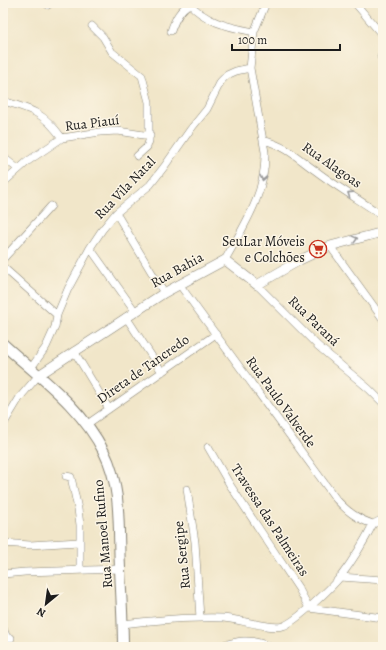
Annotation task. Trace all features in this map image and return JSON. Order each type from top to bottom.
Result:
[{"type":"main road","name":"Rua Manoel Rufino","points":[[3,344],[59,392],[72,407],[103,450],[113,475],[117,497],[123,647]]},
{"type":"street","points":[[171,31],[176,18],[190,3],[197,11],[212,21],[254,32]]},
{"type":"street","name":"Rua Bahia","points":[[39,375],[164,293],[225,260],[259,195],[265,166],[264,140],[250,68],[254,32],[266,3]]},
{"type":"street","points":[[355,3],[383,36]]},
{"type":"street","points":[[92,26],[103,37],[112,52],[128,66],[140,73],[148,94],[150,136],[147,147],[137,156]]},
{"type":"street","name":"Rua Vila Natal","points":[[31,368],[41,355],[51,337],[57,315],[76,272],[102,230],[116,213],[150,185],[207,109],[216,88],[221,81],[227,75],[236,71],[250,68]]},
{"type":"street","points":[[3,101],[24,107],[47,119],[62,138]]},
{"type":"street","name":"Rua Piauí","points":[[3,183],[18,169],[62,138],[100,132],[118,131],[150,136]]},
{"type":"street","name":"Rua Alagoas","points":[[264,140],[286,148],[315,171],[383,216]]},
{"type":"street","points":[[3,157],[18,169]]},
{"type":"street","points":[[3,259],[51,206]]},
{"type":"street","points":[[116,213],[164,293]]},
{"type":"street","points":[[257,285],[300,260],[330,246],[383,232]]},
{"type":"street","points":[[330,246],[383,319]]},
{"type":"street","points":[[90,248],[135,312]]},
{"type":"street","name":"Rua Paraná","points":[[225,260],[257,285],[318,346],[369,389],[383,403]]},
{"type":"street","points":[[3,267],[57,315]]},
{"type":"street","name":"Rua Paulo Valverde","points":[[179,284],[336,500],[348,512],[360,520],[373,524]]},
{"type":"street","points":[[126,317],[162,372]]},
{"type":"street","name":"Direta de Tancredo","points":[[86,425],[216,334]]},
{"type":"street","points":[[74,351],[109,408]]},
{"type":"street","points":[[3,424],[20,397],[39,375]]},
{"type":"street","name":"Travessa das Palmeiras","points":[[208,447],[230,485],[299,589],[309,608]]},
{"type":"street","points":[[66,476],[71,477],[78,509],[80,525],[80,570]]},
{"type":"street","name":"Rua Sergipe","points":[[187,489],[195,542],[200,618]]},
{"type":"street","points":[[123,624],[156,620],[200,618],[239,619],[277,627],[284,625],[309,608],[340,577],[373,524],[383,519]]},
{"type":"street","points":[[3,543],[30,545],[79,542]]},
{"type":"street","points":[[3,574],[120,569]]},
{"type":"street","points":[[340,577],[383,580]]},
{"type":"street","points":[[309,608],[383,618]]},
{"type":"street","points":[[3,628],[7,638],[11,638]]},
{"type":"street","points":[[217,647],[238,640],[256,642],[270,647]]},
{"type":"place","name":"SeuLar Móveis e Colchões","points":[[318,249]]}]
